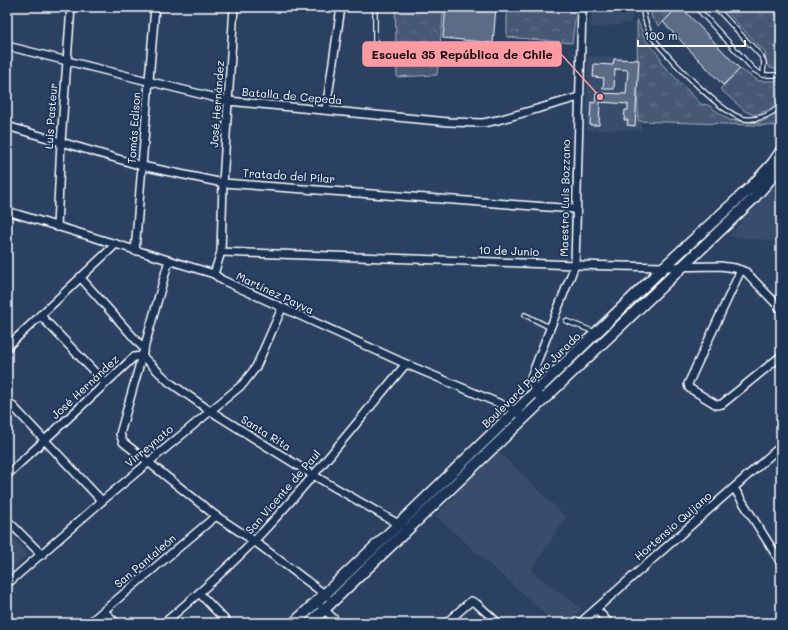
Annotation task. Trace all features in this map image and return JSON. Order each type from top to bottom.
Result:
[{"type":"main road","name":"Boulevard Pedro Jurado","points":[[435,496],[524,419],[682,266],[764,181],[781,151]]},
{"type":"main road","name":"Boulevard Pedro Jurado","points":[[294,623],[317,602],[329,598],[403,527],[535,393],[664,267],[781,167]]},
{"type":"main road","name":"Boulevard Pedro Jurado","points":[[310,623],[325,610],[329,598]]},
{"type":"street","name":"Luis Pasteur","points":[[57,227],[66,60],[71,7]]},
{"type":"street","name":"Tomás Edison","points":[[135,250],[155,7]]},
{"type":"street","name":"José Hernández","points":[[214,274],[221,252],[223,183],[234,7]]},
{"type":"street","points":[[326,110],[341,7]]},
{"type":"street","name":"Maestro Luis Bozzano","points":[[535,393],[531,385],[531,377],[575,265],[575,209],[582,7]]},
{"type":"street","name":"Batalla de Cepeda","points":[[7,46],[66,60],[148,83],[228,101],[449,122],[483,123],[579,97]]},
{"type":"street","name":"Tratado del Pilar","points":[[7,126],[142,166],[223,183],[575,209]]},
{"type":"street","name":"Martínez Payva","points":[[8,212],[214,274],[222,280],[282,308],[406,364],[517,411],[524,419]]},
{"type":"street","points":[[7,347],[116,244]]},
{"type":"street","name":"10 de Junio","points":[[221,252],[575,265],[664,267],[720,266],[741,270],[754,279],[781,309]]},
{"type":"street","points":[[169,260],[120,434],[123,442],[147,463],[216,516],[254,541],[329,598]]},
{"type":"street","points":[[741,270],[688,384],[689,388],[717,405],[722,404],[781,356]]},
{"type":"street","points":[[80,277],[144,348]]},
{"type":"street","name":"Virreynato","points":[[7,584],[102,501],[251,376],[282,308]]},
{"type":"street","points":[[40,315],[105,384]]},
{"type":"street","name":"José Hernández","points":[[7,475],[134,357],[142,356]]},
{"type":"street","name":"Santa Rita","points":[[142,356],[170,382],[210,410],[313,475],[403,527]]},
{"type":"street","name":"San Vicente de Paul","points":[[164,623],[199,594],[254,541],[313,475],[406,364]]},
{"type":"street","points":[[535,393],[543,400]]},
{"type":"street","points":[[7,400],[102,501]]},
{"type":"street","name":"Hortensio Quijano","points":[[580,623],[781,446]]},
{"type":"street","points":[[734,488],[781,562]]},
{"type":"street","name":"San Pantaleón","points":[[89,623],[216,516]]},
{"type":"street","points":[[7,520],[42,555]]},
{"type":"street","points":[[199,594],[228,623]]},
{"type":"street","points":[[446,623],[471,601],[477,604],[498,623]]},
{"type":"street","points":[[317,602],[338,623]]},
{"type":"street","points":[[596,609],[609,623]]},
{"type":"street","points":[[104,611],[116,623]]},
{"type":"lane","points":[[375,7],[375,46]]},
{"type":"lane","points":[[642,7],[644,20],[653,38],[709,97],[730,113],[745,119],[758,118],[774,112],[781,105]]},
{"type":"lane","points":[[696,7],[754,70],[763,75],[781,75]]},
{"type":"lane","points":[[705,7],[720,12],[761,56],[764,62],[763,75]]},
{"type":"lane","points":[[524,315],[551,328]]},
{"type":"lane","points":[[566,320],[598,333]]},
{"type":"shaded area","points":[[592,7],[635,7],[630,23],[591,28]]},
{"type":"shaded area","points":[[588,56],[641,58],[641,130],[587,130]]},
{"type":"shaded area","points":[[777,178],[781,178],[781,242],[729,236]]},
{"type":"shaded area","points":[[496,449],[566,517],[531,571],[582,609],[565,623],[555,623],[436,516]]},
{"type":"shaded area","points":[[7,531],[28,554],[7,574]]},
{"type":"green space","points":[[395,7],[444,7],[437,75],[397,77]]},
{"type":"green space","points":[[507,7],[553,7],[576,12],[572,43],[507,37]]},
{"type":"green space","points":[[650,7],[678,7],[659,26],[652,18]]},
{"type":"green space","points":[[722,7],[781,7],[781,70],[770,68],[766,62],[765,52]]},
{"type":"green space","points":[[637,19],[645,39],[661,58],[661,63],[701,104],[708,105],[729,120],[759,123],[777,114],[781,116],[781,126],[638,121]]},
{"type":"green space","points":[[740,69],[759,81],[781,81],[781,100],[774,108],[754,115],[745,111],[720,89]]},
{"type":"green space","points":[[656,281],[658,282],[556,381],[555,380]]},
{"type":"building","points":[[446,7],[496,7],[493,43],[443,38]]},
{"type":"building","points":[[678,7],[681,7],[740,69],[723,85],[663,22]]},
{"type":"building","points":[[614,59],[639,60],[635,126],[627,125],[628,120],[624,120],[625,110],[628,110],[628,104],[600,102],[599,125],[590,125],[591,102],[595,103],[596,93],[626,94],[628,70],[615,69],[614,89],[603,89],[604,78],[593,77],[594,64],[613,65]]},
{"type":"place","name":"Escuela 35 República de Chile","points":[[600,97]]}]
